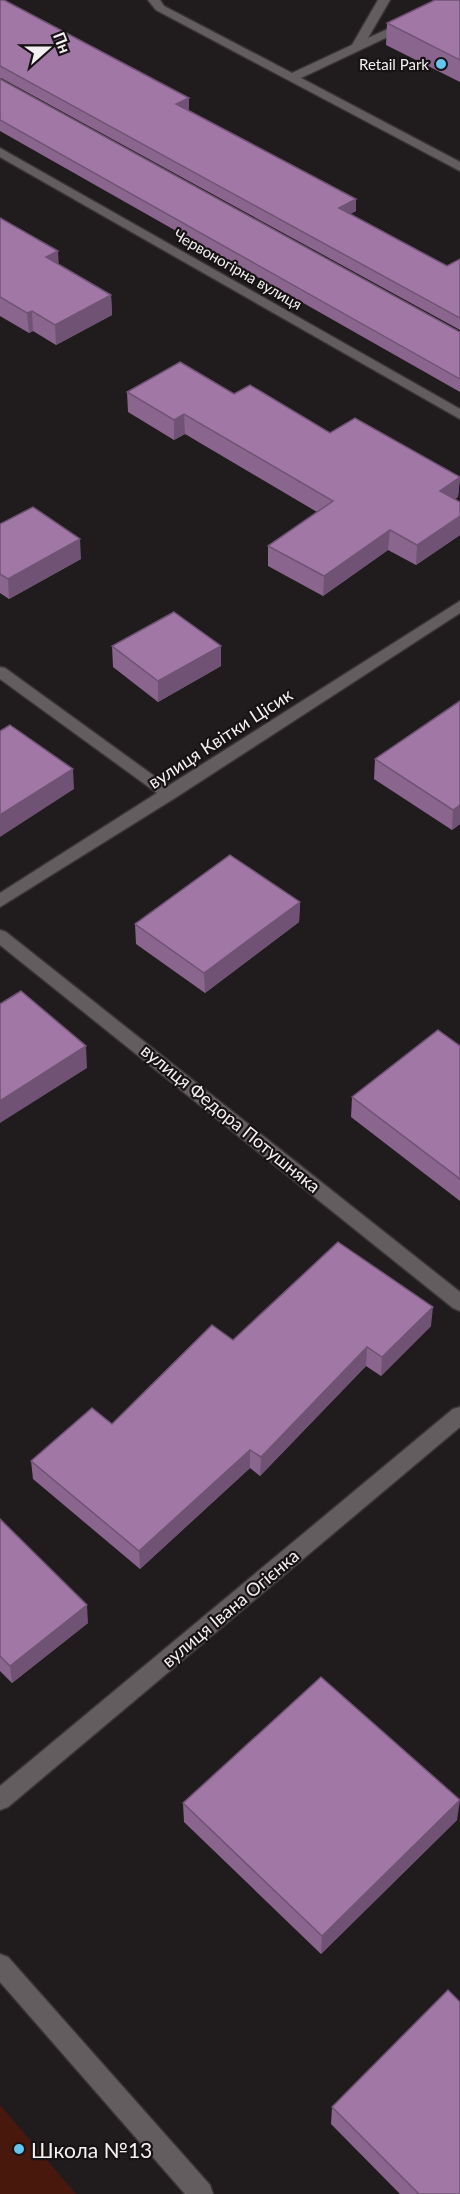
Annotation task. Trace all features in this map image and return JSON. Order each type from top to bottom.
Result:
[{"type":"street","points":[[153,0],[160,8],[460,167]]},
{"type":"street","points":[[356,48],[384,0]]},
{"type":"street","points":[[291,78],[417,19]]},
{"type":"street","name":"Червоногірна вулиця","points":[[0,152],[460,415]]},
{"type":"street","name":"вулиця Квітки Цісик","points":[[0,901],[460,606]]},
{"type":"street","points":[[0,672],[169,794]]},
{"type":"street","name":"вулиця Федора Потушняка","points":[[0,936],[460,1303]]},
{"type":"street","name":"вулиця Івана Огієнка","points":[[0,1800],[460,1415]]},
{"type":"street","points":[[0,1965],[201,2194]]},
{"type":"shaded area","name":"Школа №13","points":[[0,2105],[76,2194],[0,2194]]},
{"type":"building","points":[[0,0],[4,0],[189,98],[176,104],[356,199],[339,208],[447,266],[460,259],[460,318],[0,66]]},
{"type":"building","points":[[435,0],[460,0],[460,60],[387,23]]},
{"type":"building","points":[[0,79],[460,332],[460,379],[0,120]]},
{"type":"building","points":[[0,218],[58,251],[46,257],[111,295],[55,325],[32,311],[27,313],[0,297]]},
{"type":"building","points":[[180,362],[234,394],[250,385],[330,433],[355,418],[460,477],[440,491],[460,502],[460,516],[417,545],[390,530],[324,576],[268,546],[333,501],[184,414],[174,420],[127,392]]},
{"type":"building","points":[[33,507],[80,539],[8,579],[0,574],[0,524]]},
{"type":"building","points":[[174,612],[221,646],[158,681],[112,646]]},
{"type":"building","points":[[460,701],[460,805],[453,810],[375,759]]},
{"type":"building","points":[[10,725],[73,769],[0,815],[0,731]]},
{"type":"building","points":[[230,855],[300,902],[204,973],[135,924]]},
{"type":"building","points":[[21,991],[86,1046],[0,1101],[0,1004]]},
{"type":"building","points":[[438,1030],[460,1046],[460,1179],[352,1097]]},
{"type":"building","points":[[338,1242],[433,1307],[382,1357],[367,1347],[261,1457],[250,1450],[139,1551],[31,1461],[92,1408],[112,1424],[212,1325],[233,1340]]},
{"type":"building","points":[[0,1519],[87,1605],[10,1666],[0,1656]]},
{"type":"building","points":[[321,1677],[460,1800],[322,1936],[183,1803]]},
{"type":"building","points":[[448,1990],[460,2002],[460,2194],[419,2194],[332,2107]]},
{"type":"place","name":"Retail Park","points":[[441,64]]},
{"type":"place","name":"Школа №13","points":[[19,2149]]}]
